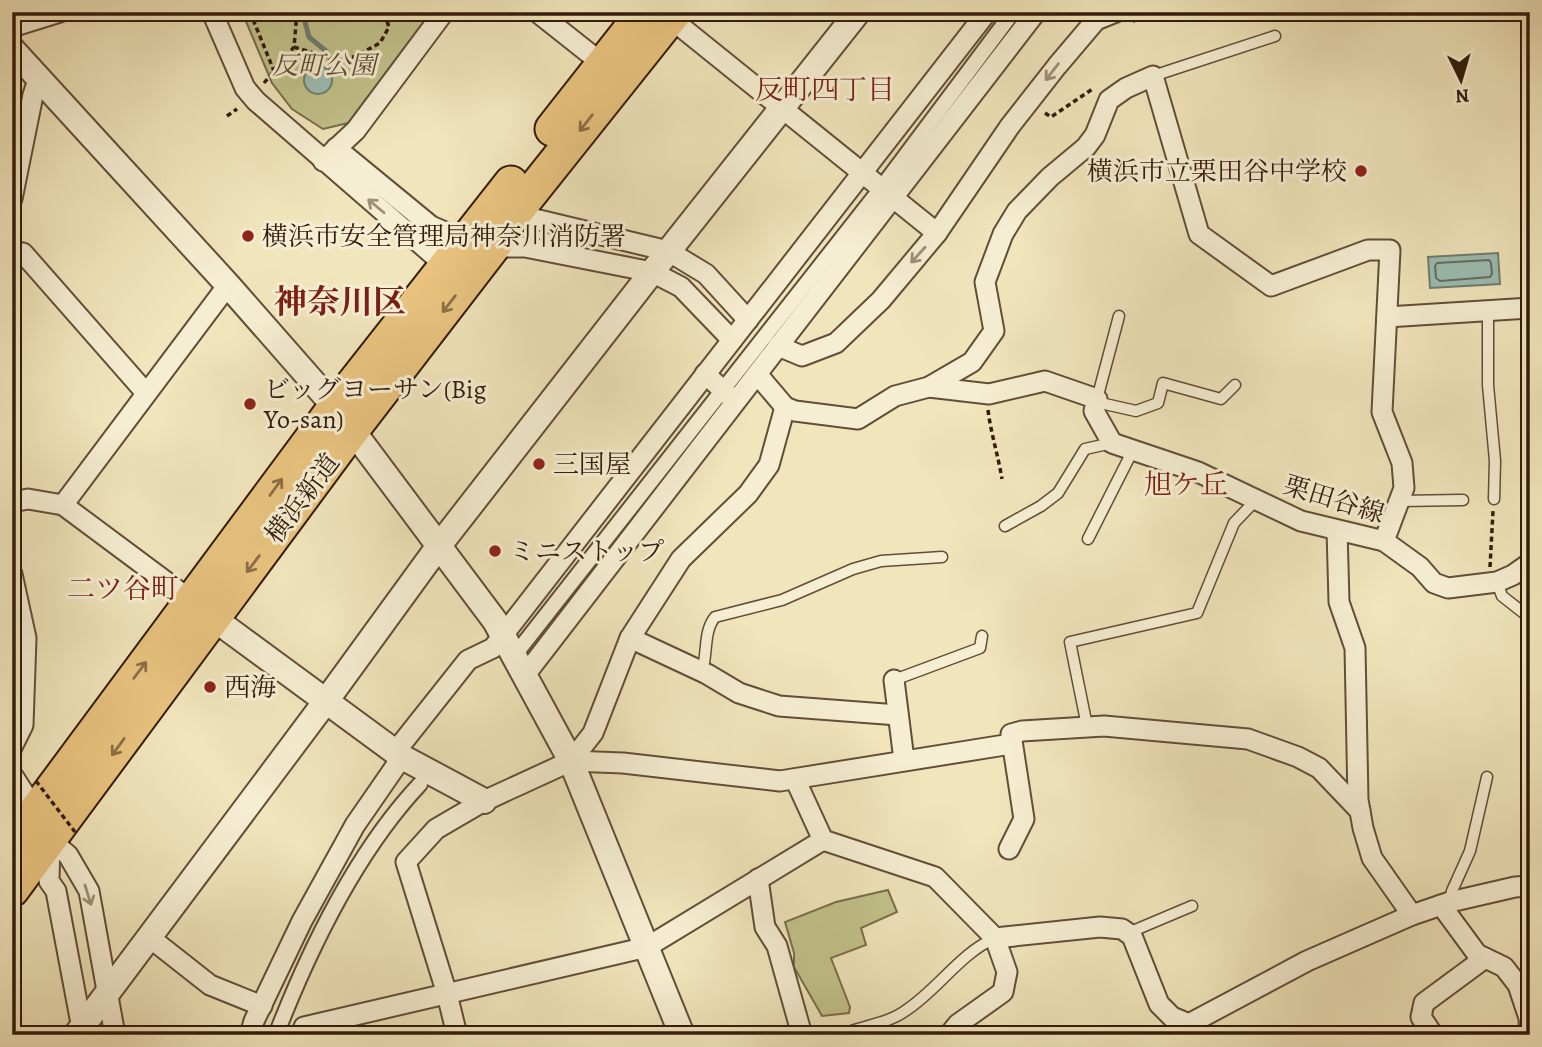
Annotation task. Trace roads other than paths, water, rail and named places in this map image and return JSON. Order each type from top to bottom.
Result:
[{"type":"highway","name":"横浜新道","points":[[12,843],[202,610],[469,252],[612,71],[663,14]]},
{"type":"highway","name":"横浜新道","points":[[344,418],[469,252],[514,214],[612,71]]},
{"type":"highway","name":"横浜新道","points":[[12,890],[41,809]]},
{"type":"street","points":[[12,27],[60,12]]},
{"type":"street","points":[[212,12],[245,88],[256,101],[469,252],[526,247],[652,272],[681,287],[732,340]]},
{"type":"street","points":[[329,155],[356,130],[443,12]]},
{"type":"street","points":[[537,12],[612,71]]},
{"type":"street","points":[[80,1032],[438,547],[858,12]]},
{"type":"street","points":[[514,655],[705,374],[987,12]]},
{"type":"street","points":[[729,396],[757,374],[1013,12]]},
{"type":"street","points":[[514,655],[729,396],[888,191],[979,89],[1036,12]]},
{"type":"street","points":[[778,345],[802,356],[836,343],[881,300],[937,233],[1002,136],[1030,102],[1091,16],[1116,12]]},
{"type":"street","points":[[663,14],[888,191],[937,233]]},
{"type":"street","points":[[12,48],[228,285],[344,418],[514,655],[572,761],[682,1035]]},
{"type":"street","points":[[757,374],[785,407],[795,411],[858,419],[895,396],[929,387],[972,362],[994,331],[985,282],[1003,234],[1017,211],[1049,177],[1086,147],[1095,135],[1109,100],[1126,88],[1153,76],[1199,234],[1271,286],[1368,250],[1390,250],[1382,412],[1402,463],[1404,488],[1384,541]]},
{"type":"street","points":[[12,199],[39,77]]},
{"type":"street","points":[[329,155],[469,252]]},
{"type":"street","points":[[514,214],[668,251],[706,274],[748,320]]},
{"type":"street","points":[[12,251],[23,253],[146,393]]},
{"type":"street","points":[[63,505],[228,285]]},
{"type":"street","points":[[1387,317],[1530,308]]},
{"type":"street","points":[[705,374],[729,396]]},
{"type":"street","points":[[929,387],[989,394],[1045,380],[1097,400],[1094,411],[1112,443]]},
{"type":"street","points":[[572,761],[593,733],[631,638],[681,559],[748,494],[769,465],[785,407]]},
{"type":"street","name":"栗田谷線","points":[[1112,443],[1198,472],[1301,521],[1384,541],[1420,567],[1434,583],[1448,588],[1493,583],[1513,575],[1530,563]]},
{"type":"street","points":[[12,502],[28,499],[63,505],[398,754],[484,801]]},
{"type":"street","points":[[1337,530],[1339,602],[1355,648],[1360,810],[1373,858],[1412,915]]},
{"type":"street","points":[[12,575],[26,638],[23,725],[12,747]]},
{"type":"street","points":[[631,638],[702,671],[739,693],[779,706],[898,715]]},
{"type":"street","points":[[250,1035],[302,921],[398,754],[468,660],[493,648],[514,655]]},
{"type":"street","points":[[894,680],[904,760]]},
{"type":"street","points":[[1009,849],[1024,819],[1011,734],[1023,731],[1087,726],[1248,739],[1298,757],[1319,768],[1360,810]]},
{"type":"street","points":[[457,1035],[407,862],[436,829],[484,801],[572,761],[623,763],[780,781],[1011,744]]},
{"type":"street","points":[[795,779],[823,839],[935,877],[995,938],[1007,972],[1003,992],[958,1024],[948,1035]]},
{"type":"street","points":[[276,1035],[295,988],[348,884],[399,807],[420,784]]},
{"type":"street","points":[[41,809],[89,891],[115,1035]]},
{"type":"street","points":[[41,809],[49,881],[57,891],[80,1032]]},
{"type":"street","points":[[302,1035],[304,1027],[647,947],[823,839]]},
{"type":"street","points":[[758,879],[765,926],[777,946],[802,1035]]},
{"type":"street","points":[[995,938],[1100,926],[1122,929],[1132,936],[1152,982],[1158,1004],[1191,1029],[1307,961],[1412,915],[1445,904],[1515,887],[1530,886]]},
{"type":"street","points":[[1445,904],[1477,954],[1504,967],[1518,985],[1529,1018],[1530,1035]]},
{"type":"street","points":[[149,937],[210,985],[262,1006]]},
{"type":"street","points":[[1433,1035],[1420,1017],[1424,1003],[1485,958]]},
{"type":"lane","points":[[1153,76],[1275,36]]},
{"type":"lane","points":[[1488,311],[1488,385],[1495,461],[1494,499]]},
{"type":"lane","points":[[1119,316],[1097,400],[1136,411],[1158,403],[1163,383],[1221,399],[1235,385]]},
{"type":"lane","points":[[1005,526],[1058,493],[1086,449],[1112,443]]},
{"type":"lane","points":[[1088,539],[1133,450]]},
{"type":"lane","points":[[1399,501],[1464,500]]},
{"type":"lane","points":[[1087,726],[1070,642],[1197,613],[1234,523],[1255,501]]},
{"type":"lane","points":[[702,671],[706,658],[708,626],[715,617],[782,600],[853,569],[881,561],[942,557]]},
{"type":"lane","points":[[1493,583],[1502,596],[1530,618]]},
{"type":"lane","points":[[894,680],[980,648],[982,636]]},
{"type":"lane","points":[[1445,904],[1471,851],[1488,777]]},
{"type":"lane","points":[[1128,933],[1192,906]]},
{"type":"lane","points":[[848,1035],[848,1032],[902,1014],[925,997],[940,979],[980,944],[995,938]]},
{"type":"water","points":[[318,66],[328,70],[332,80],[328,90],[318,94],[308,90],[304,80],[308,70]]},
{"type":"water","points":[[1498,253],[1500,284],[1430,288],[1428,257]]},
{"type":"waterway","points":[[307,12],[304,18],[309,37],[326,51],[332,62],[329,72]]},
{"type":"place","name":"横浜市立栗田谷中学校","points":[[1361,171]]},
{"type":"place","name":"横浜市安全管理局神奈川消防署","points":[[248,236]]},
{"type":"place","name":"ビッグヨーサン(Big Yo-san)","points":[[250,404]]},
{"type":"place","name":"三国屋","points":[[539,464]]},
{"type":"place","name":"ミニストップ","points":[[495,551]]},
{"type":"place","name":"西海","points":[[210,687]]},
{"type":"district","name":"反町四丁目","points":[[825,89]]},
{"type":"district","name":"神奈川区","points":[[340,301]]},
{"type":"district","name":"旭ケ丘","points":[[1186,484]]},
{"type":"district","name":"二ツ谷町","points":[[123,588]]},
{"type":"park label","name":"反町公園","points":[[324,65]]}]
